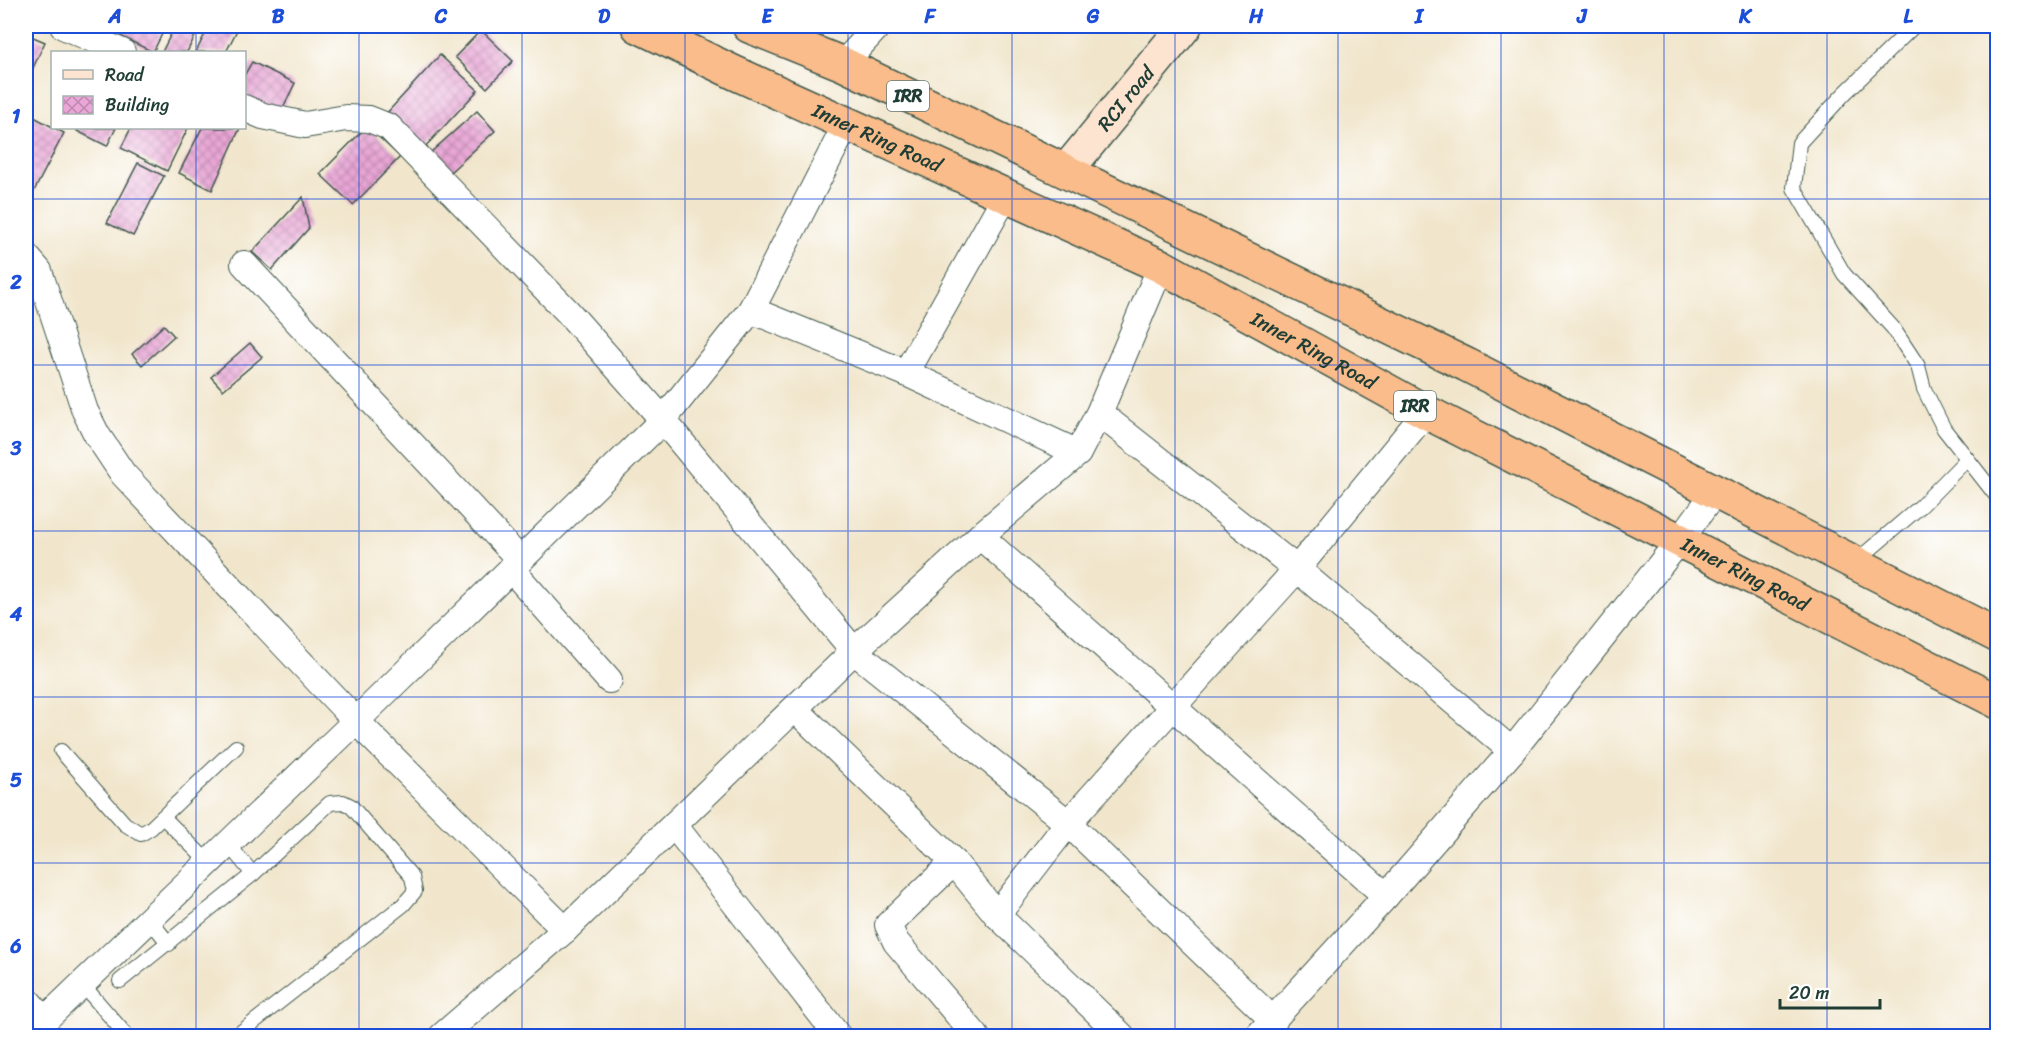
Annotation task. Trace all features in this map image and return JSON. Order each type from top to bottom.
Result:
[{"type":"highway","name":"Inner Ring Road","points":[[638,26],[735,73],[1161,266],[1426,412],[1989,698]]},
{"type":"highway","name":"IRR","points":[[749,26],[843,64],[1467,365],[1998,636]]},
{"type":"street","points":[[63,26],[120,51]]},
{"type":"street","points":[[843,64],[878,26]]},
{"type":"street","name":"RCI road","points":[[1066,171],[1185,26]]},
{"type":"street","points":[[254,112],[305,125],[346,118],[369,119],[389,127],[568,312],[663,420],[854,651],[1068,823],[1266,1029],[1512,751],[1680,540],[1715,492]]},
{"type":"street","points":[[26,999],[37,1029],[82,984],[116,976],[150,920],[356,722],[663,420],[751,310],[847,123]]},
{"type":"street","points":[[906,373],[1006,195]]},
{"type":"street","points":[[26,256],[39,271],[85,411],[97,435],[123,474],[356,722],[566,930]]},
{"type":"street","points":[[244,264],[516,565],[609,680]]},
{"type":"street","points":[[442,1036],[566,930],[854,651],[980,536],[1078,453],[1099,413],[1161,266]]},
{"type":"street","points":[[751,310],[906,373],[1078,453]]},
{"type":"street","points":[[997,915],[1068,823],[1297,569],[1426,412]]},
{"type":"street","points":[[1099,413],[1297,569],[1512,751]]},
{"type":"street","points":[[980,536],[1386,896]]},
{"type":"street","points":[[795,709],[954,862],[997,915],[1122,1036]]},
{"type":"street","points":[[674,825],[838,1036]]},
{"type":"street","points":[[954,862],[888,925],[896,942],[976,1036]]},
{"type":"lane","points":[[1914,26],[1844,94],[1799,143],[1794,188],[1844,274],[1893,328],[1918,366],[1924,388],[1944,429],[1998,498]]},
{"type":"lane","points":[[1854,563],[1921,506],[1967,459]]},
{"type":"lane","points":[[62,751],[125,824],[141,834],[151,828],[236,747]]},
{"type":"lane","points":[[116,976],[169,944],[253,874],[330,803],[343,802],[351,806],[412,877],[415,891],[403,905],[236,1036]]},
{"type":"lane","points":[[163,817],[209,863]]},
{"type":"lane","points":[[228,844],[253,874]]},
{"type":"lane","points":[[150,920],[169,944]]},
{"type":"lane","points":[[82,984],[127,1036]]},
{"type":"building","points":[[110,26],[166,26],[154,51],[108,30]]},
{"type":"building","points":[[175,26],[200,26],[188,51],[162,51]]},
{"type":"building","points":[[209,26],[239,26],[226,51],[196,51]]},
{"type":"building","points":[[481,30],[513,61],[487,88],[455,57]]},
{"type":"building","points":[[26,34],[45,42],[26,83]]},
{"type":"building","points":[[440,55],[478,90],[423,149],[386,114]]},
{"type":"building","points":[[252,62],[295,83],[279,116],[246,100],[246,72]]},
{"type":"building","points":[[477,111],[495,131],[448,174],[430,153]]},
{"type":"building","points":[[34,117],[51,126],[51,129],[64,133],[33,193],[26,189],[26,133]]},
{"type":"building","points":[[367,126],[400,157],[353,205],[320,174]]},
{"type":"building","points":[[78,129],[116,129],[107,146],[77,131]]},
{"type":"building","points":[[130,129],[188,129],[167,171],[121,148]]},
{"type":"building","points":[[201,129],[240,129],[212,190],[179,173]]},
{"type":"building","points":[[138,163],[164,176],[133,236],[107,223]]},
{"type":"building","points":[[303,197],[309,228],[272,270],[252,252]]},
{"type":"building","points":[[164,325],[174,336],[142,365],[132,354]]},
{"type":"building","points":[[250,343],[262,357],[223,390],[211,377]]}]
